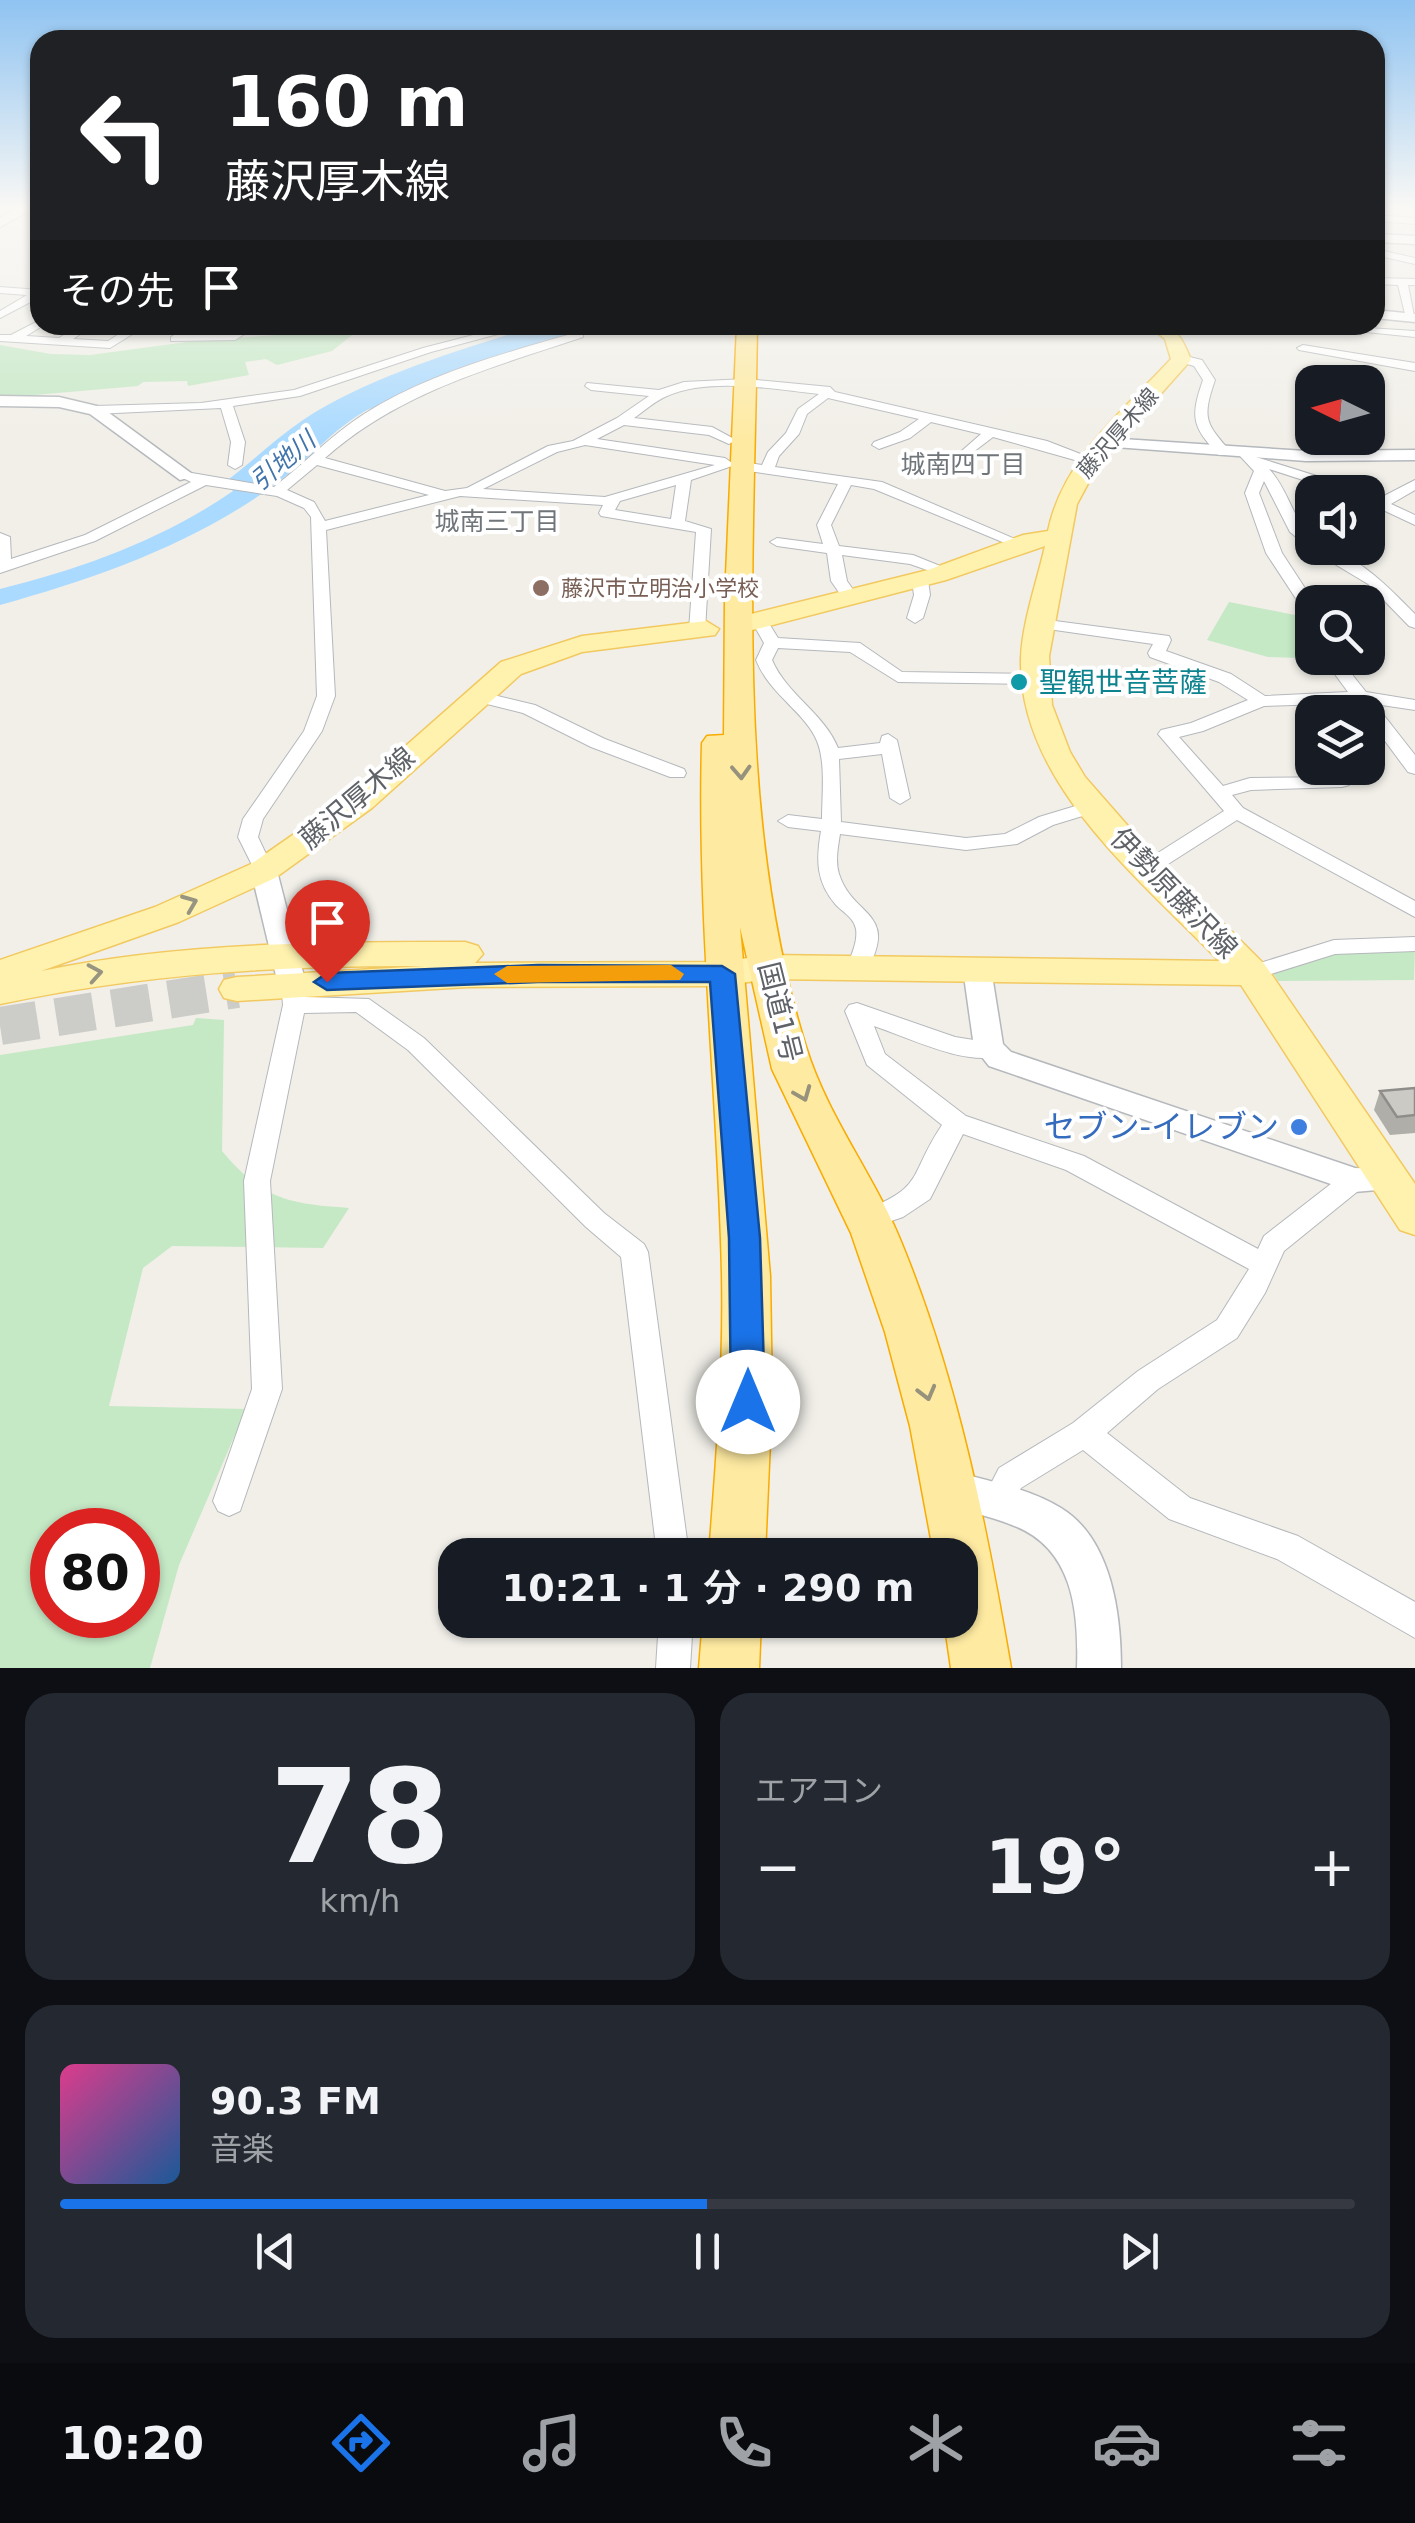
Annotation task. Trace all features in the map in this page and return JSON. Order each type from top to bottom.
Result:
[{"type":"highway","name":"国道1号","points":[[737,335],[739,383],[732,450],[742,690],[740,774],[758,922],[738,966]]},
{"type":"highway","name":"国道1号","points":[[738,1538],[748,1386],[738,966],[717,778],[720,590],[746,335]]},
{"type":"highway","name":"国道1号","points":[[738,966],[785,1043],[820,1136],[868,1219],[927,1389],[974,1496],[981,1668]]},
{"type":"highway","points":[[729,1668],[731,1638]]},
{"type":"main road","points":[[1170,335],[1182,359]]},
{"type":"main road","name":"藤沢厚木線","points":[[1059,537],[1064,504],[1089,460],[1182,359]]},
{"type":"main road","points":[[761,628],[947,572],[1022,545],[1059,537]]},
{"type":"main road","name":"伊勢原藤沢線","points":[[1059,537],[1040,624],[1035,680],[1038,704],[1055,752],[1092,807],[1252,973],[1372,1180],[1415,1218]]},
{"type":"main road","name":"藤沢厚木線","points":[[0,973],[186,905],[264,870],[311,840],[376,788],[511,668],[551,650],[701,629]]},
{"type":"main road","points":[[0,992],[150,964],[291,980],[738,966]]},
{"type":"main road","points":[[238,989],[291,980],[738,966],[1252,973]]},
{"type":"street","points":[[1409,286],[1414,323]]},
{"type":"street","points":[[0,290],[30,292]]},
{"type":"street","points":[[0,315],[30,298]]},
{"type":"street","points":[[1385,316],[1414,323]]},
{"type":"street","points":[[1385,330],[1414,323]]},
{"type":"street","points":[[7,339],[30,328]]},
{"type":"street","points":[[61,342],[72,335]]},
{"type":"street","points":[[7,339],[110,346],[126,335]]},
{"type":"street","points":[[181,335],[175,339],[238,335]]},
{"type":"street","points":[[0,401],[59,402],[95,410],[226,404],[315,389],[427,350],[486,335]]},
{"type":"street","points":[[276,492],[344,433],[399,402],[576,335]]},
{"type":"street","points":[[1343,335],[1356,343]]},
{"type":"street","points":[[1340,353],[1378,335]]},
{"type":"street","points":[[1303,348],[1415,367]]},
{"type":"street","points":[[1182,359],[1198,363],[1209,380],[1199,401],[1198,416],[1204,431],[1224,452]]},
{"type":"street","points":[[470,491],[553,449],[584,441],[660,394],[698,383],[830,391],[802,412],[792,434],[773,455],[584,441]]},
{"type":"street","points":[[590,386],[660,394]]},
{"type":"street","points":[[826,394],[990,432],[1089,460]]},
{"type":"street","points":[[226,404],[238,442],[235,465]]},
{"type":"street","points":[[95,410],[201,480],[304,499],[312,506],[319,527],[326,696],[313,732],[252,819],[248,837],[264,870],[291,980],[257,1181],[266,1390],[229,1501]]},
{"type":"street","points":[[879,445],[905,436],[929,418]]},
{"type":"street","points":[[622,421],[890,490],[1022,545]]},
{"type":"street","points":[[964,454],[990,432]]},
{"type":"street","points":[[1107,443],[1224,452],[1297,475]]},
{"type":"street","points":[[319,527],[442,494],[470,491],[614,500],[684,478],[732,450]]},
{"type":"street","points":[[1252,461],[1415,455]]},
{"type":"street","points":[[316,460],[442,494]]},
{"type":"street","points":[[1252,461],[1280,492],[1295,526]]},
{"type":"street","points":[[1252,461],[1252,493],[1274,553],[1295,585]]},
{"type":"street","points":[[676,525],[684,478]]},
{"type":"street","points":[[4,537],[2,567],[90,538],[201,480]]},
{"type":"street","points":[[846,481],[824,526],[839,581],[851,598]]},
{"type":"street","points":[[1385,496],[1415,484]]},
{"type":"street","points":[[614,500],[606,514],[704,529],[701,629]]},
{"type":"street","points":[[1385,506],[1415,521]]},
{"type":"street","points":[[777,542],[913,560],[947,572]]},
{"type":"street","points":[[1345,565],[1384,589],[1415,623]]},
{"type":"street","points":[[915,618],[922,595],[920,580]]},
{"type":"street","points":[[1040,624],[1163,640],[1156,654],[1226,678],[1262,701]]},
{"type":"street","points":[[858,967],[870,938],[862,918],[829,878],[827,850],[832,826],[826,740],[770,678],[761,628],[854,648],[898,677],[1035,680]]},
{"type":"street","points":[[1341,675],[1361,695]]},
{"type":"street","points":[[477,696],[529,708],[598,743],[677,773]]},
{"type":"street","points":[[1295,700],[1262,701],[1197,727],[1167,734],[1236,812],[1415,910]]},
{"type":"street","points":[[1385,701],[1415,705]]},
{"type":"street","points":[[1385,727],[1415,768]]},
{"type":"street","points":[[828,754],[889,744],[900,798]]},
{"type":"street","points":[[1219,793],[1250,784],[1295,783]]},
{"type":"street","points":[[788,822],[946,842],[988,843],[1010,840],[1046,821],[1092,807]]},
{"type":"street","points":[[1144,864],[1158,862],[1236,812]]},
{"type":"street","points":[[1252,973],[1334,947],[1415,944]]},
{"type":"street","points":[[977,969],[990,1050],[1000,1059],[1372,1180]]},
{"type":"street","points":[[291,980],[360,1004],[416,1044],[595,1220],[634,1252],[671,1538]]},
{"type":"street","points":[[990,1050],[969,1049],[857,1011],[876,1058],[957,1123],[1075,1163],[1263,1264]]},
{"type":"street","points":[[868,1219],[915,1200],[927,1188],[944,1139],[957,1123]]},
{"type":"street","points":[[974,1496],[1084,1433],[1148,1380],[1227,1329],[1240,1314],[1274,1244],[1288,1230],[1372,1180]]},
{"type":"street","points":[[1084,1433],[1180,1509],[1288,1547],[1415,1620]]},
{"type":"street","points":[[974,1496],[1048,1522],[1071,1544],[1092,1600],[1099,1668]]},
{"type":"street","points":[[673,1668],[675,1638]]},
{"type":"green space","points":[[277,335],[352,335],[332,351],[277,365],[266,359],[245,362],[249,375],[188,386],[187,381],[143,382],[138,386],[0,398],[0,345],[51,354],[90,355]]},
{"type":"green space","points":[[1229,602],[1295,615],[1295,658],[1268,657],[1207,640]]},
{"type":"green space","points":[[1415,948],[1414,980],[1278,981],[1272,972],[1324,955]]},
{"type":"green space","points":[[196,1018],[224,1020],[222,1151],[250,1180],[278,1196],[349,1208],[323,1248],[172,1246],[143,1268],[109,1406],[246,1409],[179,1565],[160,1632],[160,1508],[30,1508],[30,1638],[158,1638],[150,1668],[0,1668],[0,1055],[193,1025]]},
{"type":"water","name":"引地川","points":[[507,335],[566,335],[367,410],[247,504],[180,541],[73,583],[0,605],[0,589],[121,550],[206,508],[233,491],[225,482],[293,427],[329,404],[418,365]]},
{"type":"building","points":[[1415,1088],[1415,1115],[1397,1117],[1380,1091]]},
{"type":"tunnel","points":[[0,1026],[237,989]]},
{"type":"slow traffic","points":[[507,974],[671,974]]},
{"type":"place","name":"藤沢市立明治小学校","points":[[541,588]]},
{"type":"place","name":"聖観世音菩薩","points":[[1019,682]]},
{"type":"place","name":"セブン-イレブン","points":[[1299,1127]]},
{"type":"district","name":"城南四丁目","points":[[963,464]]},
{"type":"district","name":"城南三丁目","points":[[497,521]]},
{"type":"route","points":[[327,982],[538,974],[722,974],[744,1238],[748,1402]]}]
